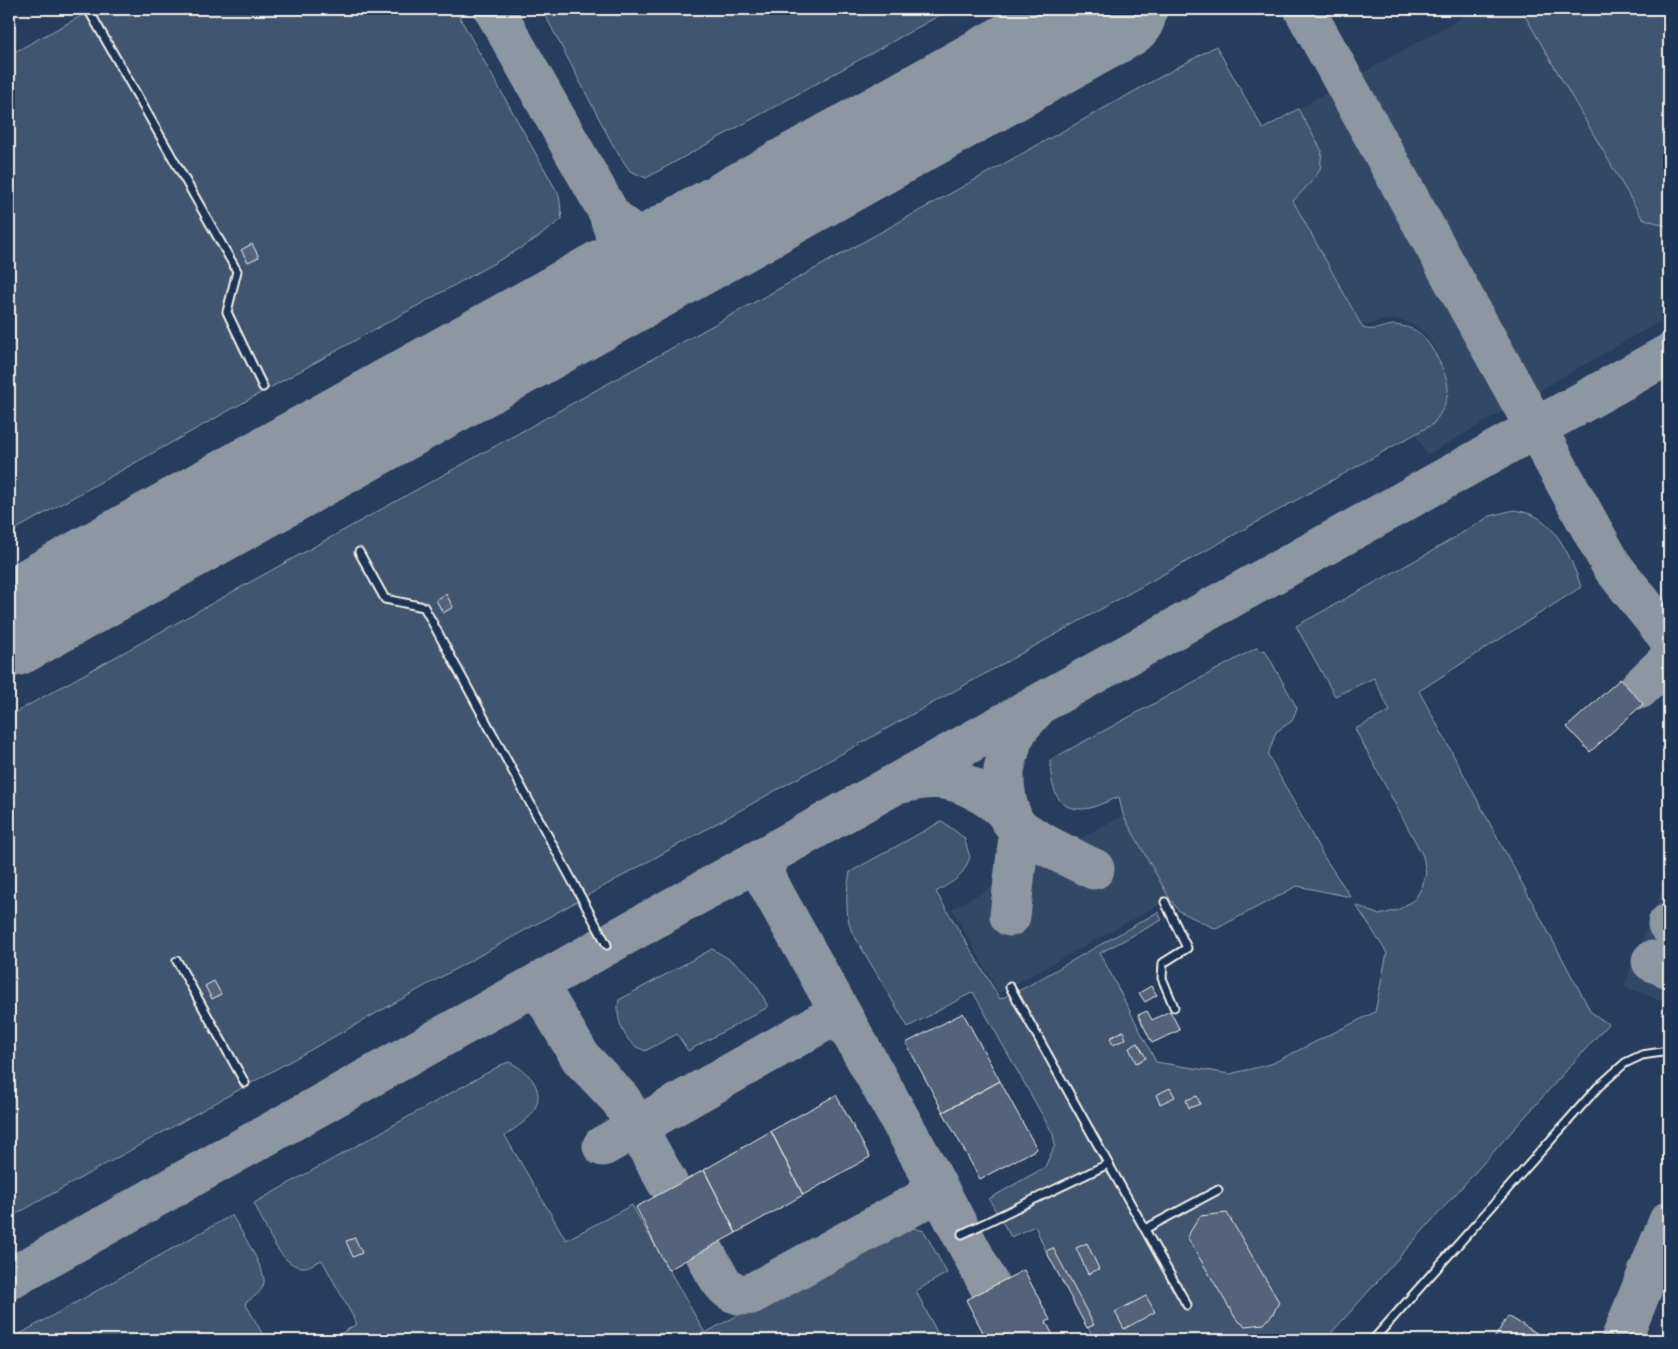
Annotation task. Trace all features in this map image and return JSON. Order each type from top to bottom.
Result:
[{"type":"lane","points":[[88,9],[237,271],[227,312],[263,387]]},
{"type":"lane","points":[[359,552],[385,599],[424,607],[607,945]]},
{"type":"lane","points":[[1165,902],[1187,948],[1163,963],[1162,978],[1174,1007]]},
{"type":"lane","points":[[177,962],[245,1083]]},
{"type":"lane","points":[[1010,987],[1187,1305]]},
{"type":"lane","points":[[1373,1340],[1598,1088],[1625,1063],[1642,1055],[1669,1051]]},
{"type":"lane","points":[[962,1234],[1108,1164]]},
{"type":"lane","points":[[1145,1229],[1218,1190]]},
{"type":"shaded area","points":[[94,9],[455,9],[559,195],[562,219],[514,252],[9,533],[9,55]]},
{"type":"shaded area","points":[[542,9],[951,9],[646,178],[630,171],[615,149]]},
{"type":"shaded area","points":[[1477,9],[1522,9],[1642,218],[1669,227],[1669,316],[1427,455],[1416,434],[1438,417],[1447,403],[1449,388],[1445,371],[1425,333],[1412,324],[1399,320],[1384,320],[1363,326],[1293,200],[1311,183],[1321,162],[1322,152],[1298,109]]},
{"type":"shaded area","points":[[1521,9],[1669,9],[1669,227],[1642,218]]},
{"type":"shaded area","points":[[1216,46],[1263,129],[1298,109],[1322,151],[1320,169],[1315,178],[1293,201],[1363,328],[1375,329],[1393,325],[1412,329],[1424,338],[1436,355],[1445,375],[1448,390],[1443,408],[1433,424],[9,1218],[9,716]]},
{"type":"shaded area","points":[[1514,510],[1528,513],[1540,519],[1556,534],[1563,544],[1581,587],[1419,691],[1591,1012],[1608,1024],[1325,1340],[1090,1340],[1091,1333],[1044,1247],[1035,1226],[1011,1237],[989,1199],[1045,1167],[1055,1145],[1053,1134],[973,992],[908,1027],[851,930],[847,901],[850,872],[942,821],[964,838],[970,857],[967,865],[957,879],[936,892],[1000,999],[1024,988],[1158,912],[1162,920],[1100,953],[1156,1062],[1230,1074],[1271,1064],[1375,1012],[1387,953],[1356,905],[1379,915],[1398,910],[1415,899],[1422,887],[1426,873],[1423,856],[1355,729],[1390,711],[1374,678],[1335,696],[1296,626],[1434,550],[1490,516]]},
{"type":"shaded area","points":[[1258,647],[1262,651],[1265,650],[1297,708],[1292,721],[1276,732],[1268,755],[1324,857],[1351,897],[1297,886],[1216,929],[1179,911],[1170,899],[1123,815],[1119,797],[1090,808],[1078,809],[1069,807],[1062,803],[1057,796],[1052,779],[1050,760]]},
{"type":"shaded area","points":[[1123,815],[1170,899],[999,993],[952,909]]},
{"type":"shaded area","points":[[1669,872],[1669,1004],[1624,986]]},
{"type":"shaded area","points":[[712,949],[731,960],[746,972],[763,996],[768,1007],[688,1051],[677,1034],[645,1051],[635,1046],[626,1036],[620,1025],[619,1000]]},
{"type":"shaded area","points":[[509,1062],[530,1077],[538,1091],[538,1099],[530,1116],[505,1136],[566,1240],[632,1205],[705,1333],[904,1226],[924,1231],[947,1273],[916,1291],[941,1340],[330,1340],[357,1324],[322,1260],[304,1267],[295,1266],[287,1261],[274,1243],[254,1203]]},
{"type":"shaded area","points":[[232,1215],[261,1269],[264,1283],[261,1290],[245,1303],[266,1340],[9,1340]]},
{"type":"building","points":[[252,244],[259,257],[248,262],[241,250]]},
{"type":"building","points":[[446,594],[453,607],[443,613],[436,600]]},
{"type":"building","points":[[1620,679],[1643,704],[1590,752],[1567,727]]},
{"type":"building","points":[[214,981],[221,994],[212,999],[205,986]]},
{"type":"building","points":[[1151,986],[1157,995],[1145,1002],[1139,993]]},
{"type":"building","points":[[1147,1011],[1152,1020],[1170,1011],[1180,1030],[1152,1043],[1138,1015]]},
{"type":"building","points":[[963,1013],[1000,1081],[943,1112],[906,1043]]},
{"type":"building","points":[[1123,1031],[1126,1039],[1113,1045],[1110,1038]]},
{"type":"building","points":[[1138,1043],[1146,1058],[1136,1063],[1129,1048]]},
{"type":"building","points":[[1000,1081],[1037,1149],[980,1179],[943,1112]]},
{"type":"building","points":[[1170,1088],[1175,1097],[1160,1104],[1156,1095]]},
{"type":"building","points":[[836,1095],[870,1157],[803,1195],[771,1131]]},
{"type":"building","points":[[1197,1096],[1200,1104],[1189,1108],[1186,1100]]},
{"type":"building","points":[[771,1131],[803,1195],[736,1233],[704,1170]]},
{"type":"building","points":[[704,1170],[736,1233],[668,1270],[636,1207]]},
{"type":"building","points":[[1227,1213],[1279,1302],[1273,1314],[1264,1324],[1245,1326],[1236,1319],[1187,1237],[1200,1216]]},
{"type":"building","points":[[355,1238],[362,1253],[353,1257],[346,1241]]},
{"type":"building","points":[[1087,1243],[1099,1269],[1088,1274],[1076,1248]]},
{"type":"building","points":[[1053,1248],[1094,1325],[1087,1328],[1046,1251]]},
{"type":"building","points":[[1024,1270],[1050,1320],[1046,1322],[1053,1335],[1042,1340],[987,1340],[966,1300]]},
{"type":"building","points":[[1146,1296],[1155,1312],[1124,1329],[1115,1312]]},
{"type":"building","points":[[1508,1316],[1548,1340],[1493,1340]]},
{"type":"building","points":[[969,1335],[971,1340],[959,1340]]},
{"type":"taxiway","points":[[494,9],[609,213],[618,223],[637,236],[659,242],[696,242]]},
{"type":"taxiway","points":[[1304,9],[1612,566],[1669,638],[1668,636],[1669,640]]},
{"type":"taxiway","points":[[589,302],[603,281],[614,258],[616,238],[609,213]]},
{"type":"taxiway","points":[[9,1279],[1669,354]]},
{"type":"taxiway","points":[[1639,689],[1669,660]]},
{"type":"taxiway","points":[[1010,916],[1019,836],[1007,805],[1004,769],[1012,740],[1019,727],[1036,708]]},
{"type":"taxiway","points":[[902,783],[915,780],[938,779],[959,782],[969,786],[999,806],[1006,812],[1014,824],[1025,832],[1094,869]]},
{"type":"taxiway","points":[[771,853],[765,865],[764,876],[931,1175],[990,1287]]},
{"type":"taxiway","points":[[1652,961],[1669,968]]},
{"type":"taxiway","points":[[523,992],[533,992],[546,999],[581,1058],[621,1100],[667,1182]]},
{"type":"taxiway","points":[[603,1146],[826,1020],[841,1022],[848,1027]]},
{"type":"taxiway","points":[[705,1253],[717,1276],[727,1288],[734,1292],[751,1294],[921,1201],[929,1191],[932,1178]]},
{"type":"taxiway","points":[[1621,1340],[1669,1221]]},
{"type":"runway","points":[[9,625],[1115,9]]}]
